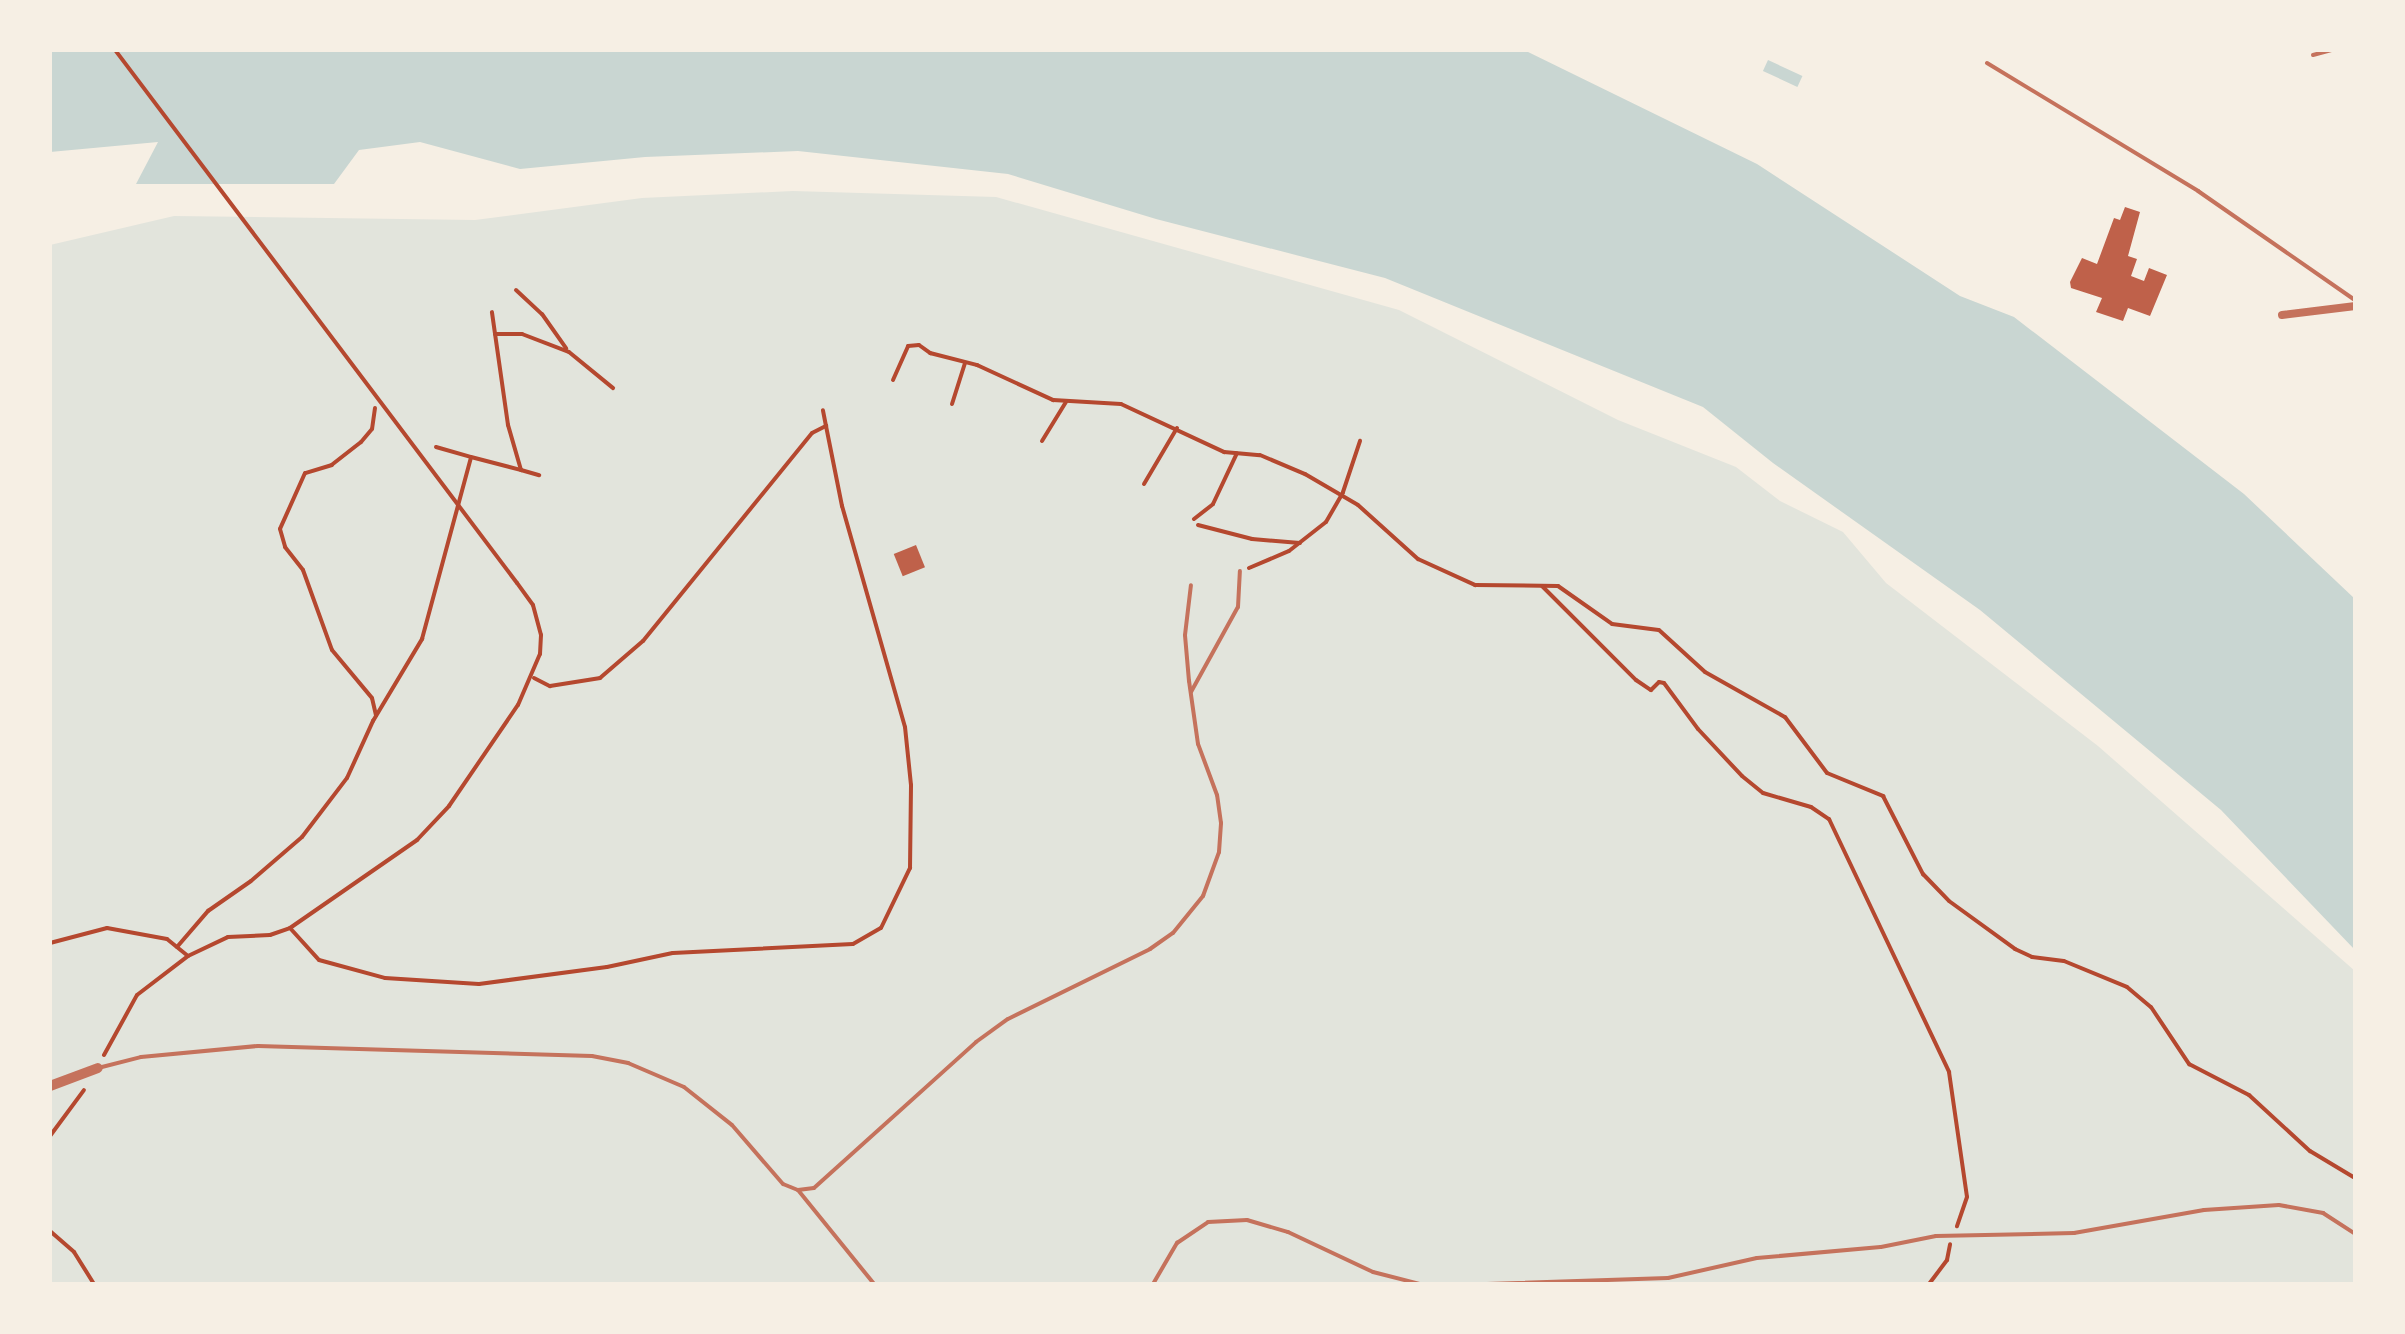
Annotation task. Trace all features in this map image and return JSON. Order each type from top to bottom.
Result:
[{"type":"street","points":[[2282,315],[2355,303]]},
{"type":"street","points":[[50,1086],[98,1068]]},
{"type":"lane","points":[[2313,55],[2332,50]]},
{"type":"lane","points":[[1986,62],[2198,191],[2355,303]]},
{"type":"lane","points":[[1191,692],[1238,606],[1240,571]]},
{"type":"lane","points":[[798,1190],[822,1184],[976,1042],[1008,1019],[1150,949],[1193,912],[1214,870],[1221,823],[1217,795],[1198,744],[1191,692],[1184,635],[1191,584]]},
{"type":"lane","points":[[98,1068],[141,1057],[258,1046],[592,1056],[651,1071],[714,1108],[783,1184],[798,1190],[874,1284]]},
{"type":"lane","points":[[1487,1284],[1668,1278],[1757,1258],[1881,1247],[1953,1235],[2074,1233],[2204,1210],[2279,1205],[2323,1213],[2355,1234]]},
{"type":"lane","points":[[1152,1284],[1178,1242],[1192,1232],[1208,1222],[1246,1220],[1288,1232],[1373,1272],[1420,1284]]},
{"type":"path","points":[[50,1136],[98,1068],[137,994],[188,956],[228,937],[270,934],[290,928],[417,840],[449,806],[533,677],[541,635],[534,605],[115,50]]},
{"type":"path","points":[[516,290],[542,314],[569,352],[613,388]]},
{"type":"path","points":[[492,312],[508,425],[521,470]]},
{"type":"path","points":[[495,334],[522,334],[569,352]]},
{"type":"path","points":[[893,380],[908,346],[919,345],[1066,402],[1106,401],[1178,428],[1224,452],[1260,455],[1284,464],[1358,506],[1418,559],[1474,585],[1558,586],[1612,624],[1659,630],[1706,672],[1786,717],[1827,774],[1883,796],[1923,874],[1950,901],[2014,949],[2064,961],[2128,987],[2151,1007],[2189,1064],[2249,1095],[2310,1151],[2355,1178]]},
{"type":"path","points":[[952,404],[965,363]]},
{"type":"path","points":[[1042,442],[1066,402]]},
{"type":"path","points":[[375,408],[372,429],[361,442],[332,465],[305,473],[280,529],[285,547],[303,570],[332,650],[372,698],[376,716]]},
{"type":"path","points":[[290,928],[319,960],[386,978],[479,984],[607,967],[673,953],[853,944],[881,928],[910,868],[912,785],[905,727],[842,506],[822,410]]},
{"type":"path","points":[[533,677],[550,686],[600,678],[643,640],[812,433],[826,426]]},
{"type":"path","points":[[1144,484],[1178,428]]},
{"type":"path","points":[[1240,571],[1269,562],[1326,522],[1340,497],[1360,441]]},
{"type":"path","points":[[436,448],[539,475]]},
{"type":"path","points":[[1237,454],[1213,504],[1196,522],[1252,539],[1300,543]]},
{"type":"path","points":[[177,947],[208,911],[251,882],[321,816],[347,778],[376,716],[422,640],[471,458]]},
{"type":"path","points":[[1542,586],[1636,680],[1651,690],[1659,682],[1664,683],[1698,730],[1742,776],[1764,792],[1811,807],[1828,820],[1949,1072],[1968,1197],[1947,1260],[1929,1284]]},
{"type":"path","points":[[50,943],[107,928],[166,939],[188,956]]},
{"type":"path","points":[[50,1231],[74,1252],[94,1284]]},
{"type":"shaded area","points":[[50,50],[1524,50],[1757,164],[1960,296],[2014,317],[2244,494],[2355,599],[2355,950],[2221,810],[1980,610],[1773,463],[1703,407],[1385,278],[1156,219],[1008,174],[798,151],[645,157],[520,169],[420,142],[359,150],[334,184],[136,184],[158,142],[50,152]]},
{"type":"shaded area","points":[[1768,60],[1802,76],[1797,87],[1763,71]]},
{"type":"shaded area","points":[[793,191],[996,197],[1399,310],[1618,420],[1736,467],[1780,501],[1843,532],[1886,583],[2098,746],[2355,971],[2355,1284],[50,1284],[50,245],[174,216],[475,220],[642,198]]},
{"type":"building","points":[[2125,207],[2140,212],[2128,256],[2137,259],[2131,276],[2144,281],[2149,268],[2167,275],[2150,316],[2128,308],[2123,321],[2096,312],[2102,298],[2071,288],[2070,282],[2082,258],[2097,264],[2114,218],[2120,220]]},
{"type":"building","points":[[916,545],[925,567],[903,576],[894,554]]}]
